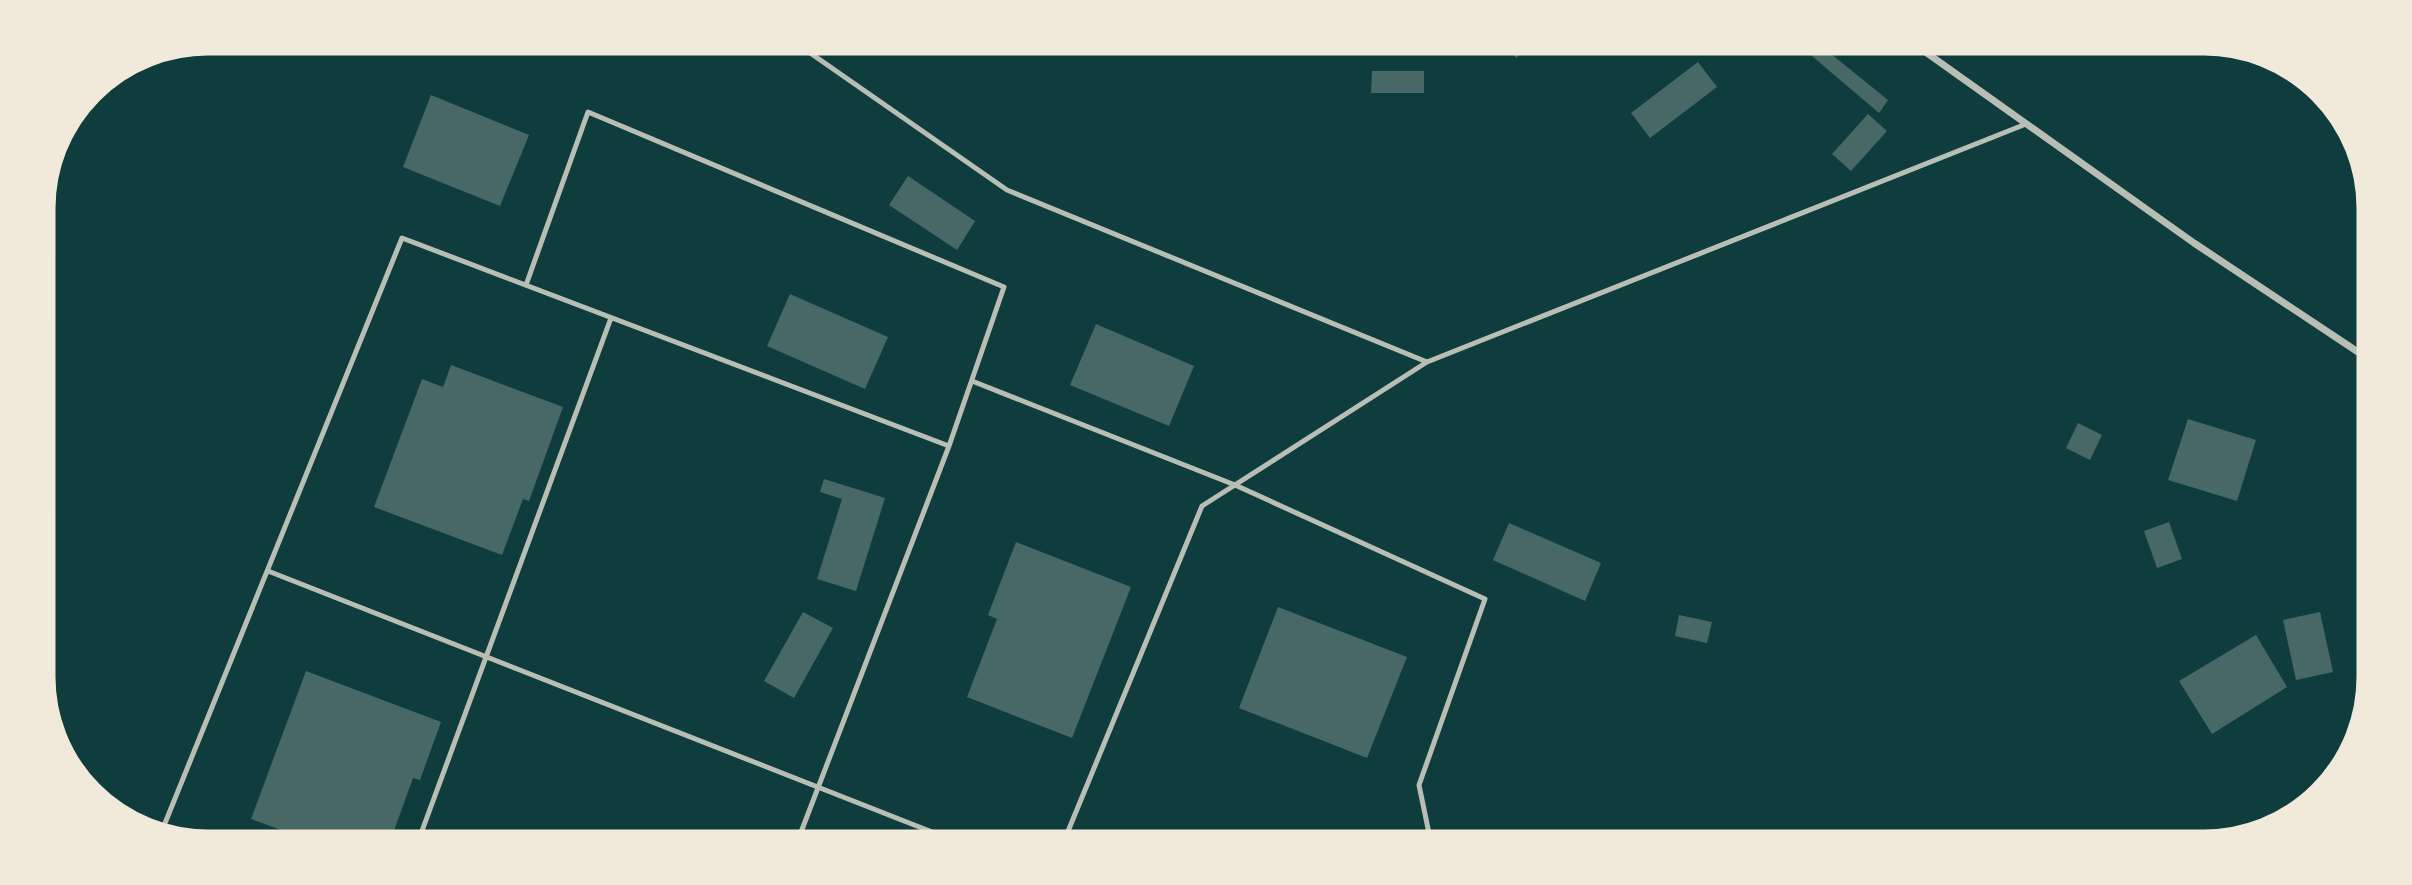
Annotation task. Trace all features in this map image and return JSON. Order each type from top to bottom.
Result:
[{"type":"street","points":[[1924,51],[2194,243],[2361,354]]},
{"type":"lane","points":[[807,51],[1007,190],[1427,362]]},
{"type":"lane","points":[[526,285],[588,112],[1004,287],[949,446],[801,834]]},
{"type":"lane","points":[[1067,834],[1202,506],[1427,362],[2026,124]]},
{"type":"lane","points":[[163,828],[402,238],[949,446]]},
{"type":"lane","points":[[421,834],[484,656],[611,318]]},
{"type":"lane","points":[[972,382],[1235,485],[1485,599],[1419,785],[1430,834]]},
{"type":"lane","points":[[268,571],[937,834]]},
{"type":"building","points":[[1510,51],[1525,51],[1516,58]]},
{"type":"building","points":[[1806,51],[1827,51],[1888,100],[1879,113]]},
{"type":"building","points":[[1698,62],[1717,87],[1650,138],[1631,113]]},
{"type":"building","points":[[1372,71],[1424,71],[1424,93],[1371,93]]},
{"type":"building","points":[[431,95],[529,135],[500,206],[403,167]]},
{"type":"building","points":[[1868,114],[1887,131],[1851,171],[1832,154]]},
{"type":"building","points":[[908,176],[975,221],[957,250],[889,205]]},
{"type":"building","points":[[790,294],[888,337],[865,389],[767,346]]},
{"type":"building","points":[[1096,324],[1194,366],[1169,426],[1070,385]]},
{"type":"building","points":[[451,365],[563,407],[529,501],[523,499],[502,555],[374,507],[422,379],[443,387]]},
{"type":"building","points":[[2188,419],[2256,440],[2237,501],[2168,480]]},
{"type":"building","points":[[2078,423],[2102,435],[2090,460],[2066,448]]},
{"type":"building","points":[[824,479],[885,498],[856,591],[817,579],[842,499],[820,492]]},
{"type":"building","points":[[2169,522],[2182,559],[2157,568],[2144,531]]},
{"type":"building","points":[[1509,523],[1601,563],[1585,601],[1493,560]]},
{"type":"building","points":[[1016,542],[1131,587],[1072,738],[967,697],[997,619],[988,615]]},
{"type":"building","points":[[1278,607],[1407,657],[1367,758],[1239,708]]},
{"type":"building","points":[[803,612],[833,628],[794,698],[764,681]]},
{"type":"building","points":[[2320,612],[2333,672],[2296,680],[2283,620]]},
{"type":"building","points":[[1679,615],[1712,622],[1707,643],[1675,636]]},
{"type":"building","points":[[2256,635],[2287,687],[2212,734],[2179,681]]},
{"type":"building","points":[[306,671],[441,722],[420,780],[413,778],[393,834],[291,834],[251,819]]}]
